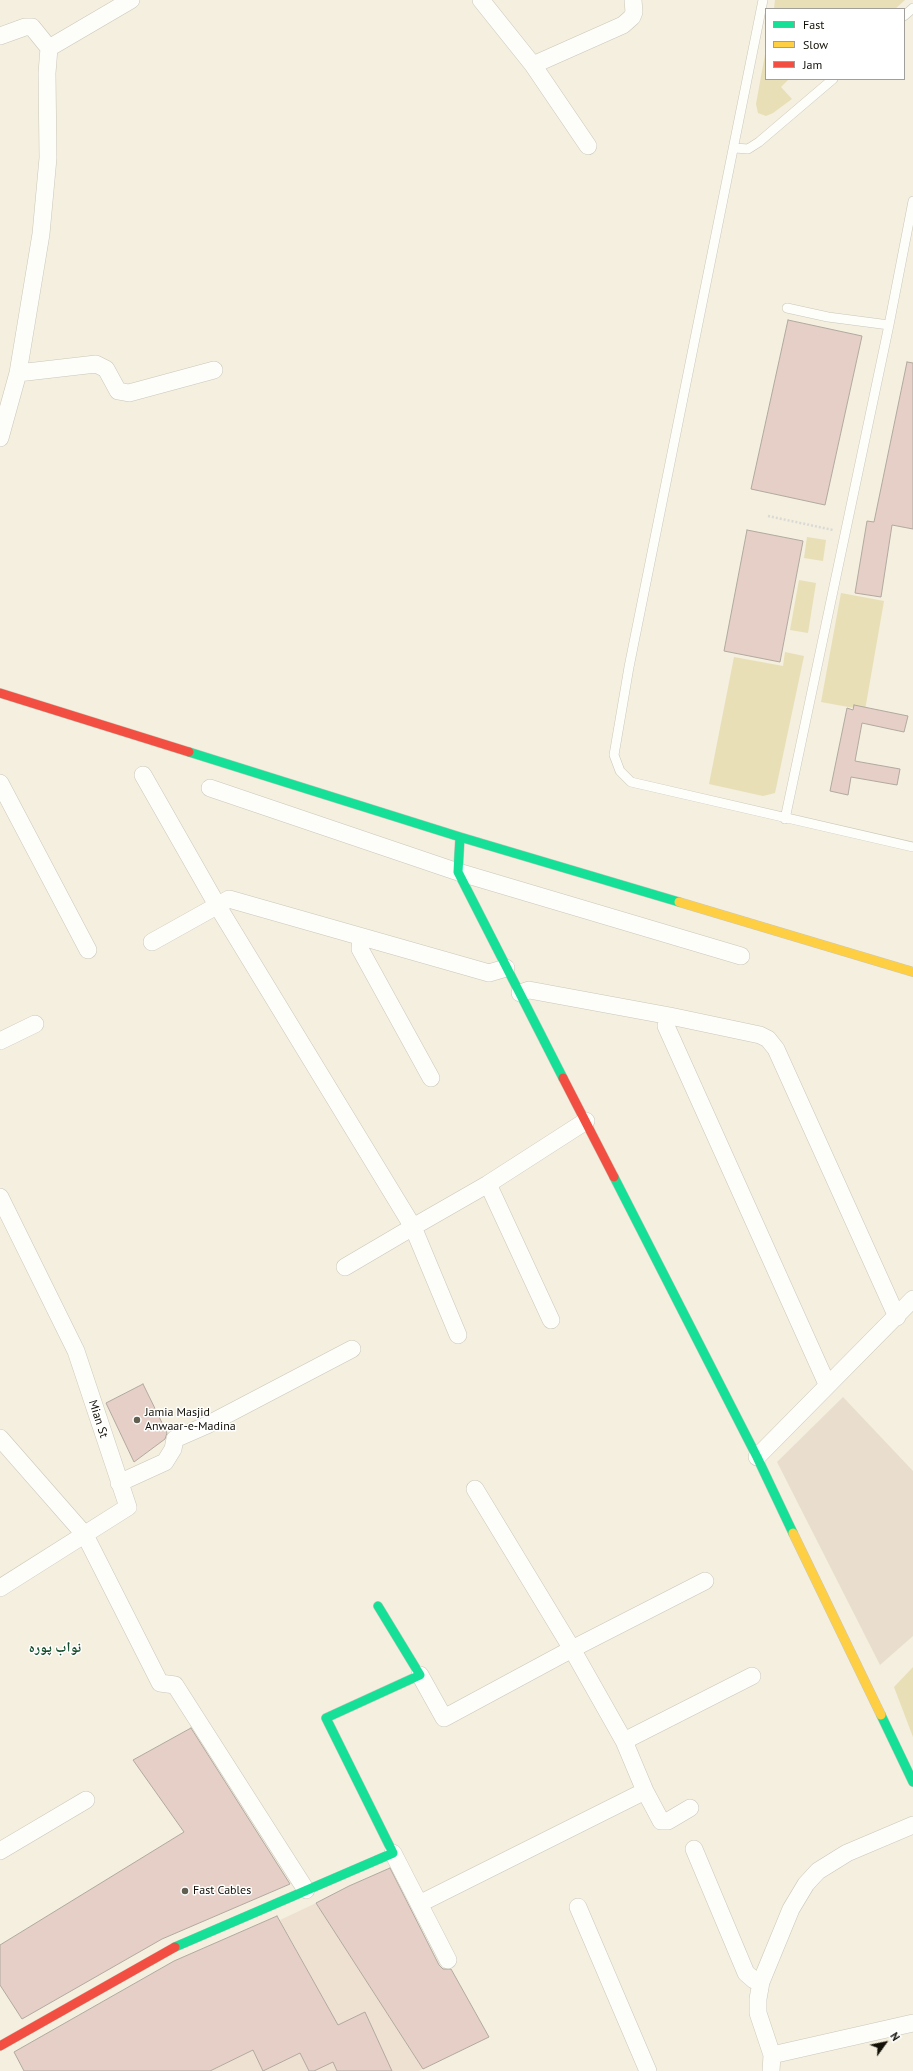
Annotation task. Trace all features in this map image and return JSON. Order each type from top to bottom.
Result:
[{"type":"street","points":[[481,0],[533,65],[588,146]]},
{"type":"street","points":[[533,65],[623,25],[632,17],[634,12],[633,0]]},
{"type":"street","points":[[50,48],[124,2]]},
{"type":"street","points":[[0,36],[25,27],[32,27],[50,48],[47,73],[48,158],[41,234],[18,373],[0,436]]},
{"type":"street","points":[[18,373],[96,364],[106,369],[118,391],[129,393],[214,370]]},
{"type":"street","points":[[0,693],[460,837],[913,972]]},
{"type":"street","points":[[143,775],[217,905],[413,1227],[458,1335]]},
{"type":"street","points":[[0,783],[88,950]]},
{"type":"street","points":[[210,788],[458,872],[741,956]]},
{"type":"street","points":[[460,837],[458,872],[757,1457],[913,1782]]},
{"type":"street","points":[[152,942],[229,899],[489,972],[506,968]]},
{"type":"street","points":[[361,937],[360,949],[430,1078]]},
{"type":"street","points":[[520,993],[528,990],[670,1016],[760,1035],[773,1044],[897,1317]]},
{"type":"street","points":[[670,1016],[666,1026],[827,1384]]},
{"type":"street","points":[[0,1042],[35,1024]]},
{"type":"street","points":[[345,1267],[488,1184],[586,1121]]},
{"type":"street","points":[[488,1184],[551,1320]]},
{"type":"street","name":"Mian St","points":[[0,1197],[76,1351],[128,1507],[0,1588]]},
{"type":"street","points":[[757,1457],[827,1384],[897,1317],[913,1299]]},
{"type":"street","points":[[119,1483],[164,1462],[172,1449],[175,1439],[207,1425],[352,1349]]},
{"type":"street","points":[[0,1438],[85,1534],[160,1682],[175,1685],[306,1890]]},
{"type":"street","points":[[475,1489],[572,1648],[624,1741],[645,1791],[661,1821],[668,1821],[690,1808]]},
{"type":"street","points":[[378,1606],[444,1718],[572,1648],[705,1581]]},
{"type":"street","points":[[420,1675],[326,1718],[448,1960]]},
{"type":"street","points":[[624,1741],[752,1676]]},
{"type":"street","points":[[419,1904],[645,1791]]},
{"type":"street","points":[[0,1851],[86,1800]]},
{"type":"street","points":[[913,1826],[847,1853],[818,1871],[806,1884],[791,1909],[761,1982],[758,1999],[758,2013],[772,2063],[913,2023]]},
{"type":"street","points":[[694,1848],[746,1973],[754,1980],[761,1982]]},
{"type":"street","points":[[0,2046],[168,1950],[393,1853]]},
{"type":"street","points":[[578,1907],[648,2071]]},
{"type":"lane","points":[[763,0],[629,667],[614,755],[620,771],[631,782],[785,819],[913,847]]},
{"type":"lane","points":[[905,15],[913,8]]},
{"type":"lane","points":[[734,148],[748,149],[759,142],[832,80]]},
{"type":"lane","points":[[785,819],[889,325],[913,201]]},
{"type":"lane","points":[[787,308],[828,317],[889,325]]},
{"type":"path","points":[[768,516],[846,532]]},
{"type":"shaded area","points":[[775,0],[905,0],[896,8],[774,8]]},
{"type":"shaded area","points":[[765,54],[765,80],[788,80],[781,87],[792,99],[773,113],[766,116],[758,113],[756,104]]},
{"type":"shaded area","points":[[807,537],[826,540],[823,561],[804,558]]},
{"type":"shaded area","points":[[799,580],[816,583],[808,633],[790,630]]},
{"type":"shaded area","points":[[841,593],[884,601],[865,710],[821,702]]},
{"type":"shaded area","points":[[785,652],[804,656],[775,793],[763,796],[709,784],[734,657],[783,666]]},
{"type":"shaded area","points":[[843,1397],[913,1471],[913,1636],[880,1665],[777,1462]]},
{"type":"shaded area","points":[[913,1667],[913,1737],[894,1687]]},
{"type":"shaded area","points":[[316,1903],[423,2069],[419,2071],[210,2071],[331,2013],[280,1920]]},
{"type":"building","points":[[788,320],[862,336],[825,505],[751,489]]},
{"type":"building","points":[[907,362],[913,363],[913,529],[892,525],[881,597],[855,593],[867,521],[874,522]]},
{"type":"building","points":[[747,530],[803,541],[780,662],[724,651]]},
{"type":"building","points":[[854,705],[908,716],[904,732],[862,723],[855,761],[900,769],[897,785],[851,777],[848,795],[830,791],[847,708],[853,710]]},
{"type":"building","name":"Jamia Masjid Anwaar-e-Madina","points":[[143,1384],[167,1433],[165,1439],[134,1462],[106,1403]]},
{"type":"building","points":[[191,1728],[290,1884],[162,1939],[22,2019],[0,1985],[0,1945],[184,1832],[133,1760]]},
{"type":"building","points":[[390,1868],[439,1965],[443,1969],[451,1969],[489,2037],[423,2069],[316,1903],[349,1886]]},
{"type":"building","points":[[277,1916],[338,2025],[365,2012],[392,2071],[337,2071],[333,2062],[314,2071],[309,2071],[300,2053],[263,2071],[253,2050],[210,2071],[24,2071],[14,2052],[174,1961]]},
{"type":"traffic: fast","points":[[189,752],[460,837],[679,902]]},
{"type":"traffic: fast","points":[[460,837],[458,872],[563,1078]]},
{"type":"traffic: fast","points":[[614,1177],[757,1457],[793,1533]]},
{"type":"traffic: fast","points":[[175,1947],[393,1853],[326,1718],[420,1675],[378,1606]]},
{"type":"traffic: fast","points":[[881,1715],[913,1782]]},
{"type":"traffic: slow","points":[[679,902],[913,972]]},
{"type":"traffic: slow","points":[[793,1533],[881,1715]]},
{"type":"traffic: jam","points":[[0,693],[189,752]]},
{"type":"traffic: jam","points":[[563,1078],[614,1177]]},
{"type":"traffic: jam","points":[[0,2046],[175,1947]]},
{"type":"place","name":"Jamia Masjid Anwaar-e-Madina","points":[[137,1420]]},
{"type":"place","name":"Fast Cables","points":[[185,1891]]},
{"type":"district","name":"نواب پورہ","points":[[55,1648]]}]
